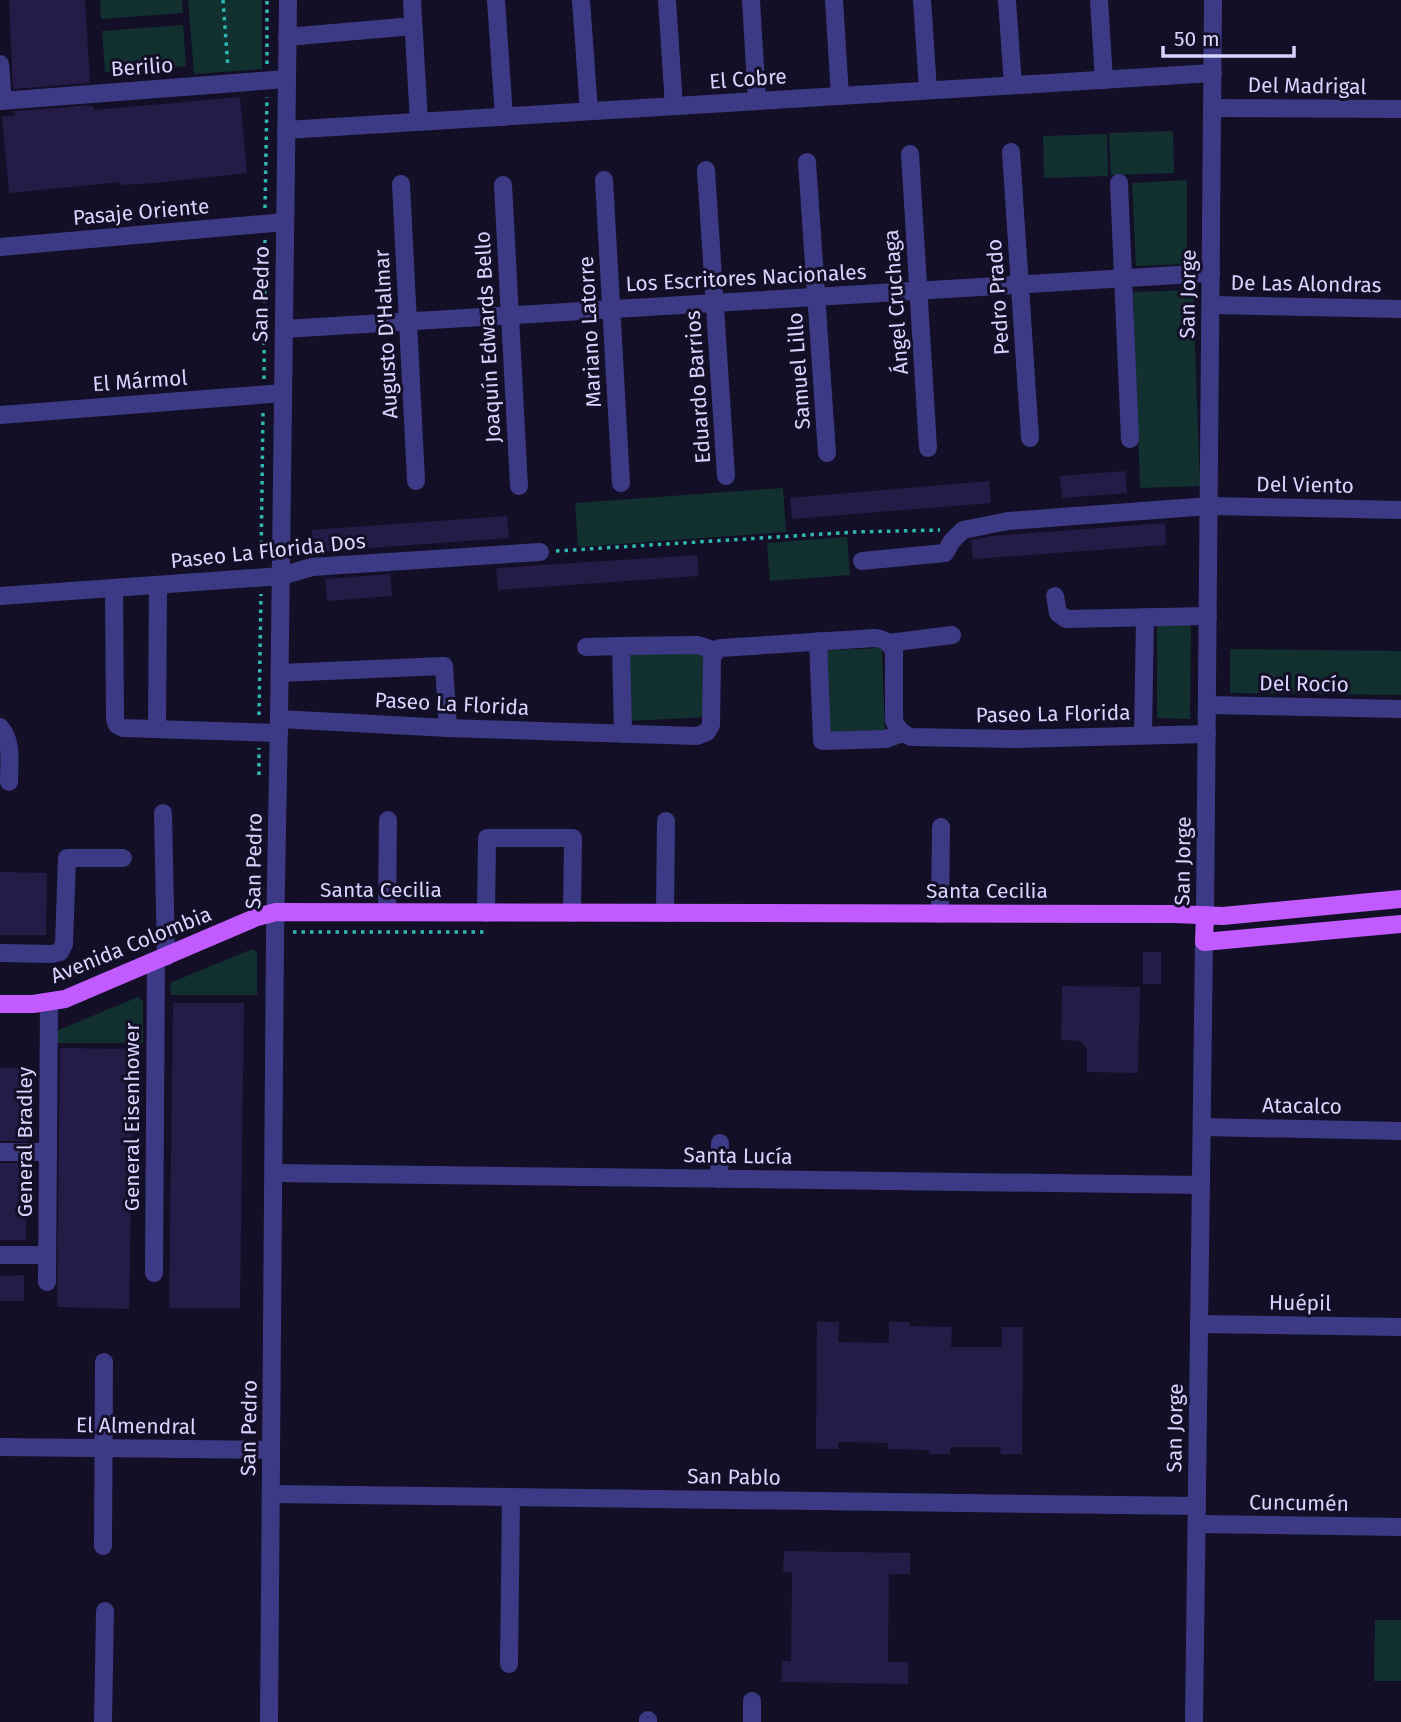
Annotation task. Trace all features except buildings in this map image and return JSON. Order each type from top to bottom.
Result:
[{"type":"main road","name":"Santa Cecilia","points":[[276,912],[1223,916],[1401,899]]},
{"type":"main road","name":"Avenida Colombia","points":[[0,1004],[49,1002],[80,994],[257,917],[276,912]]},
{"type":"main road","name":"San Jorge","points":[[1204,942],[1205,915]]},
{"type":"main road","points":[[1204,942],[1401,924]]},
{"type":"street","name":"San Pedro","points":[[269,1722],[288,0]]},
{"type":"street","points":[[412,0],[419,122]]},
{"type":"street","points":[[496,0],[504,117]]},
{"type":"street","points":[[582,0],[589,111]]},
{"type":"street","points":[[667,0],[674,106]]},
{"type":"street","points":[[751,0],[757,101]]},
{"type":"street","points":[[834,0],[840,96]]},
{"type":"street","points":[[922,0],[928,90]]},
{"type":"street","points":[[1007,0],[1013,85]]},
{"type":"street","points":[[1099,0],[1104,80]]},
{"type":"street","name":"San Jorge","points":[[1205,915],[1213,0]]},
{"type":"street","points":[[287,37],[413,26]]},
{"type":"street","points":[[0,64],[1,101]]},
{"type":"street","name":"El Cobre","points":[[286,130],[1213,73]]},
{"type":"street","name":"Berilio","points":[[1,101],[287,79]]},
{"type":"street","name":"Del Madrigal","points":[[1212,108],[1401,109]]},
{"type":"street","name":"Pedro Prado","points":[[1011,152],[1030,439]]},
{"type":"street","name":"Ángel Cruchaga","points":[[909,153],[928,448]]},
{"type":"street","name":"Samuel Lillo","points":[[807,162],[827,453]]},
{"type":"street","name":"Eduardo Barrios","points":[[706,170],[726,476]]},
{"type":"street","name":"Mariano Latorre","points":[[604,180],[621,482]]},
{"type":"street","points":[[1119,183],[1130,439]]},
{"type":"street","name":"Augusto D'Halmar","points":[[401,184],[416,481]]},
{"type":"street","name":"Joaquín Edwards Bello","points":[[502,185],[519,486]]},
{"type":"street","name":"Pasaje Oriente","points":[[0,247],[285,222]]},
{"type":"street","name":"Los Escritores Nacionales","points":[[284,328],[1211,273]]},
{"type":"street","name":"De Las Alondras","points":[[1210,305],[1401,309]]},
{"type":"street","name":"El Mármol","points":[[0,415],[283,393]]},
{"type":"street","name":"Del Viento","points":[[963,530],[1008,521],[1209,506],[1401,510]]},
{"type":"street","points":[[862,561],[944,553],[963,530]]},
{"type":"street","name":"Paseo La Florida Dos","points":[[0,596],[281,576],[313,567],[540,552]]},
{"type":"street","points":[[157,729],[158,584]]},
{"type":"street","name":"Paseo La Florida","points":[[114,588],[115,719],[117,725],[123,728],[448,728],[697,736],[707,732],[712,721],[712,660],[716,651]]},
{"type":"street","points":[[1055,596],[1058,613],[1066,620],[1208,616]]},
{"type":"street","points":[[1143,735],[1145,617]]},
{"type":"street","points":[[889,643],[953,635]]},
{"type":"street","points":[[586,647],[698,645],[716,651],[725,646],[875,638],[885,640],[892,647],[895,657],[894,720],[902,733]]},
{"type":"street","name":"Paseo La Florida","points":[[818,641],[822,741],[886,738],[902,733],[911,737],[1013,739],[1207,734]]},
{"type":"street","points":[[621,646],[623,734]]},
{"type":"street","name":"Paseo La Florida","points":[[280,673],[444,666],[448,728]]},
{"type":"street","name":"Del Rocío","points":[[1207,705],[1401,709]]},
{"type":"street","points":[[0,727],[8,742],[9,782]]},
{"type":"street","name":"General Eisenhower","points":[[154,1273],[163,813]]},
{"type":"street","points":[[387,912],[388,820]]},
{"type":"street","points":[[665,913],[666,821]]},
{"type":"street","points":[[940,914],[941,827]]},
{"type":"street","points":[[486,913],[486,838],[573,838],[572,913]]},
{"type":"street","points":[[0,953],[60,952],[64,944],[68,858],[123,858]]},
{"type":"street","name":"San Jorge","points":[[1194,1722],[1204,942]]},
{"type":"street","name":"General Bradley","points":[[47,1282],[49,1002]]},
{"type":"street","name":"Atacalco","points":[[1202,1127],[1401,1131]]},
{"type":"street","points":[[719,1179],[720,1143]]},
{"type":"street","points":[[0,1152],[48,1152]]},
{"type":"street","name":"Santa Lucía","points":[[274,1172],[1201,1185]]},
{"type":"street","points":[[0,1255],[47,1255]]},
{"type":"street","name":"Huépil","points":[[1199,1324],[1401,1327]]},
{"type":"street","points":[[103,1546],[104,1362]]},
{"type":"street","name":"El Almendral","points":[[0,1447],[271,1450]]},
{"type":"street","name":"San Pablo","points":[[271,1494],[511,1497],[1197,1515]]},
{"type":"street","points":[[509,1664],[511,1497]]},
{"type":"street","name":"Cuncumén","points":[[1197,1515],[1401,1527]]},
{"type":"street","points":[[103,1722],[105,1611]]},
{"type":"street","points":[[752,1702],[752,1722]]},
{"type":"path","points":[[223,0],[229,84]]},
{"type":"path","points":[[540,552],[855,532],[963,530]]},
{"type":"green space","points":[[100,0],[182,0],[183,13],[101,19]]},
{"type":"green space","points":[[188,0],[262,0],[262,69],[194,74]]},
{"type":"green space","points":[[183,25],[186,66],[105,72],[102,31]]},
{"type":"green space","points":[[1173,131],[1174,173],[1111,175],[1109,133]]},
{"type":"green space","points":[[1107,134],[1108,176],[1044,178],[1043,136]]},
{"type":"green space","points":[[1187,180],[1187,264],[1136,266],[1132,183]]},
{"type":"green space","points":[[1193,290],[1200,486],[1140,488],[1133,292]]},
{"type":"green space","points":[[783,488],[786,532],[578,547],[575,503]]},
{"type":"green space","points":[[847,537],[850,575],[770,581],[767,543]]},
{"type":"green space","points":[[1191,622],[1190,719],[1157,718],[1157,623]]},
{"type":"green space","points":[[882,648],[885,734],[817,737],[814,651]]},
{"type":"green space","points":[[1230,649],[1401,651],[1401,695],[1230,693]]},
{"type":"green space","points":[[707,652],[709,717],[628,721],[625,655]]},
{"type":"green space","points":[[252,949],[257,952],[257,995],[171,995],[170,983]]},
{"type":"green space","points":[[138,997],[143,1001],[143,1043],[56,1043],[56,1031]]},
{"type":"green space","points":[[1375,1620],[1401,1620],[1401,1681],[1374,1681]]}]
